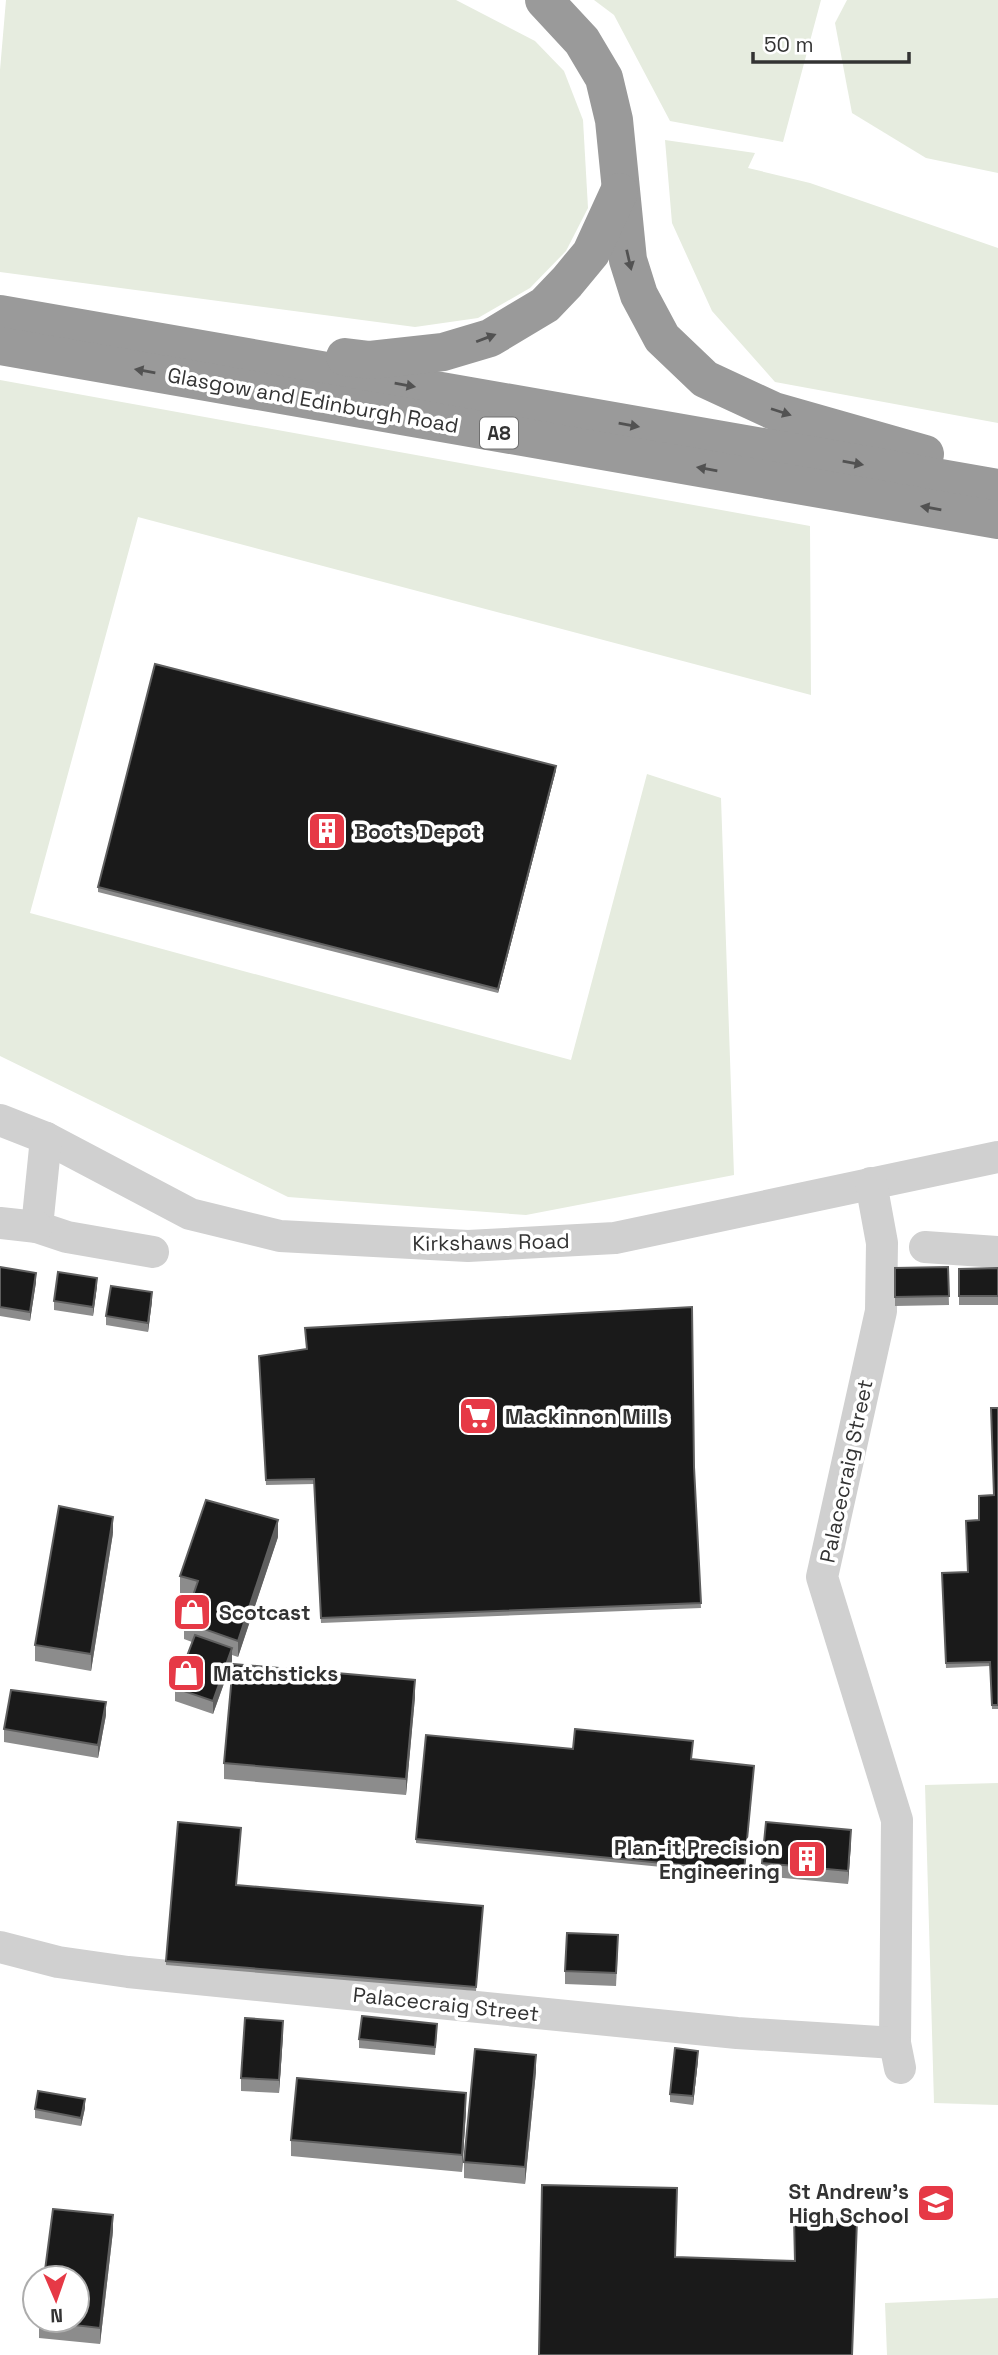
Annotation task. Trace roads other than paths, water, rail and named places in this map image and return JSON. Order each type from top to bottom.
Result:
[{"type":"highway","name":"A8","points":[[544,0],[582,41],[604,78],[614,120],[619,192],[628,260],[639,295],[662,338],[705,379],[774,411],[998,474]]},
{"type":"highway","name":"A8","points":[[103,331],[370,360],[443,352],[490,338],[545,305],[591,253],[619,192]]},
{"type":"highway","name":"Glasgow and Edinburgh Road","points":[[0,314],[998,488]]},
{"type":"highway","name":"Glasgow and Edinburgh Road","points":[[0,346],[998,520]]},
{"type":"street","name":"Kirkshaws Road","points":[[0,1120],[46,1138],[190,1214],[280,1236],[382,1243],[468,1246],[615,1238],[998,1157]]},
{"type":"street","points":[[37,1227],[46,1138]]},
{"type":"street","name":"Palacecraig Street","points":[[0,1947],[58,1962],[128,1972],[737,2033],[897,2055],[897,1820],[822,1577],[881,1311],[882,1243],[871,1183]]},
{"type":"street","points":[[0,1223],[37,1227],[67,1237],[153,1252]]},
{"type":"street","points":[[925,1247],[998,1252]]},
{"type":"place","name":"Boots Depot","points":[[327,831]]},
{"type":"place","name":"Mackinnon Mills","points":[[478,1416]]},
{"type":"place","name":"Scotcast","points":[[192,1612]]},
{"type":"place","name":"Matchsticks","points":[[186,1673]]},
{"type":"place","name":"Plan-it Precision Engineering","points":[[807,1859]]},
{"type":"place","name":"St Andrew's High School","points":[[936,2203]]}]
